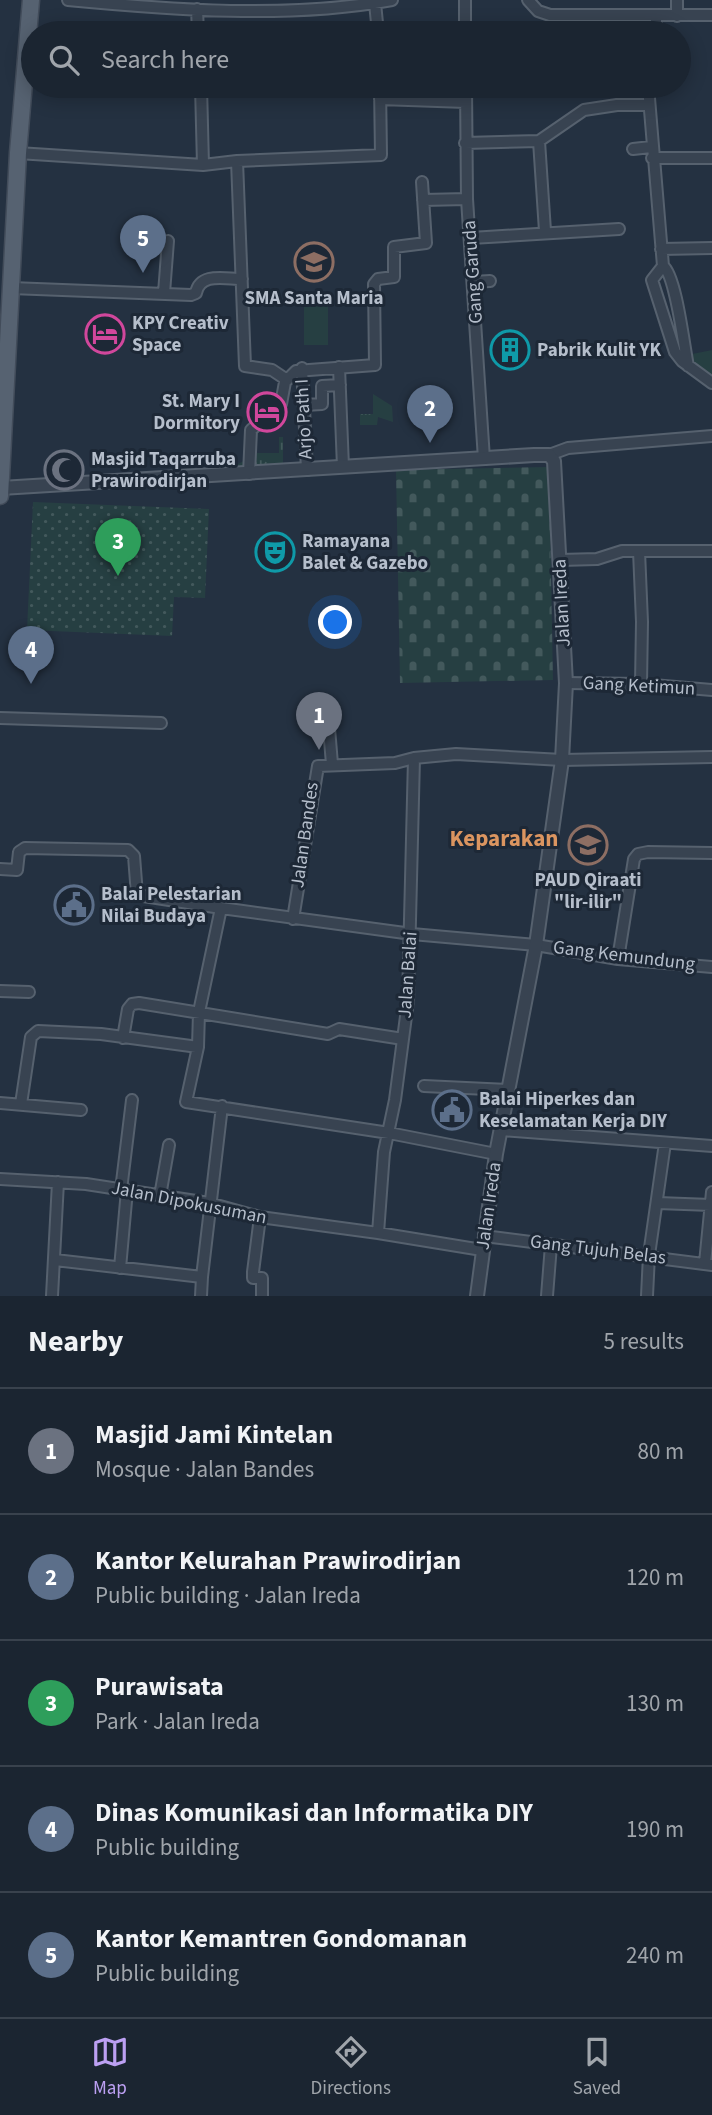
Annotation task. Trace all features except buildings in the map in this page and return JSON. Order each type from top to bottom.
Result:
[{"type":"main road","points":[[29,21],[31,0]]},
{"type":"main road","points":[[0,496],[23,98]]},
{"type":"street","points":[[68,0],[313,9],[391,0]]},
{"type":"street","points":[[465,0],[465,21]]},
{"type":"street","points":[[528,0],[546,15],[712,15]]},
{"type":"street","points":[[677,0],[677,16]]},
{"type":"street","points":[[375,3],[377,21]]},
{"type":"street","points":[[656,15],[656,21]]},
{"type":"street","points":[[201,98],[203,164]]},
{"type":"street","name":"Gang Garuda","points":[[466,98],[467,199],[484,459]]},
{"type":"street","points":[[649,98],[651,152],[663,266],[669,271],[677,301],[688,366]]},
{"type":"street","points":[[18,153],[203,164],[381,155],[380,99],[466,102]]},
{"type":"street","points":[[465,143],[539,141],[584,110],[617,105],[649,105]]},
{"type":"street","points":[[539,141],[545,231]]},
{"type":"street","points":[[633,149],[712,158]]},
{"type":"street","points":[[237,161],[245,366],[272,370],[287,380]]},
{"type":"street","points":[[250,474],[251,430],[281,404],[287,380],[302,368],[375,365],[374,284],[378,279],[394,278],[394,247],[426,243],[422,182]]},
{"type":"street","points":[[423,200],[467,199]]},
{"type":"street","points":[[471,237],[619,229]]},
{"type":"street","points":[[164,293],[168,241]]},
{"type":"street","points":[[661,249],[712,248]]},
{"type":"street","points":[[663,266],[654,276],[653,285],[675,352],[688,366],[712,383]]},
{"type":"street","points":[[11,288],[195,294],[204,279],[242,279]]},
{"type":"street","points":[[473,282],[490,281]]},
{"type":"street","name":"Arjo Path I","points":[[302,368],[307,470]]},
{"type":"street","points":[[339,368],[343,467]]},
{"type":"street","points":[[304,405],[322,404],[323,385],[340,385]]},
{"type":"street","points":[[1,488],[548,455],[568,449],[712,436]]},
{"type":"street","name":"Jalan Ireda","points":[[477,1296],[496,1154],[536,945],[562,760],[566,682],[557,468],[548,455]]},
{"type":"street","points":[[560,560],[597,559],[622,551],[712,551]]},
{"type":"street","points":[[639,551],[641,684]]},
{"type":"street","name":"Gang Ketimun","points":[[566,682],[641,684],[712,690]]},
{"type":"street","points":[[0,718],[161,723]]},
{"type":"street","points":[[329,728],[332,764]]},
{"type":"street","points":[[414,758],[456,754],[562,760],[712,757]]},
{"type":"street","name":"Jalan Bandes","points":[[293,919],[315,770],[318,766],[395,763],[414,758]]},
{"type":"street","name":"Jalan Balai","points":[[378,1233],[384,1152],[403,1039],[412,934],[414,758]]},
{"type":"street","name":"Gang Kemundung","points":[[0,869],[17,870],[19,852],[25,848],[128,850],[134,856],[136,895],[412,934],[536,945],[618,959],[712,967]]},
{"type":"street","points":[[618,959],[634,859],[638,854],[712,853]]},
{"type":"street","points":[[221,908],[199,1013],[198,1047],[186,1102],[389,1133],[496,1154]]},
{"type":"street","points":[[0,991],[29,992]]},
{"type":"street","points":[[123,1038],[128,1009],[132,1004],[328,1034],[339,1029],[403,1039]]},
{"type":"street","points":[[21,1104],[31,1037],[38,1031],[198,1047]]},
{"type":"street","points":[[424,1086],[508,1090]]},
{"type":"street","points":[[120,1268],[132,1100]]},
{"type":"street","points":[[0,1103],[81,1110]]},
{"type":"street","points":[[201,1296],[209,1203],[222,1106]]},
{"type":"street","points":[[501,1130],[712,1146]]},
{"type":"street","points":[[647,1296],[649,1255],[665,1143]]},
{"type":"street","points":[[160,1196],[169,1145]]},
{"type":"street","name":"Jalan Dipokusuman","points":[[0,1178],[124,1190],[209,1203],[260,1217],[378,1233]]},
{"type":"street","points":[[52,1296],[58,1182]]},
{"type":"street","points":[[708,1264],[712,1192]]},
{"type":"street","points":[[658,1203],[711,1205]]},
{"type":"street","points":[[260,1217],[253,1278],[262,1278],[262,1296]]},
{"type":"street","points":[[378,1233],[482,1250]]},
{"type":"street","name":"Gang Tujuh Belas","points":[[484,1236],[708,1264]]},
{"type":"street","points":[[548,1296],[551,1244]]},
{"type":"street","points":[[55,1260],[202,1277]]},
{"type":"green space","points":[[304,295],[328,295],[328,345],[304,345]]},
{"type":"green space","points":[[712,350],[712,379],[687,355]]},
{"type":"green space","points":[[373,394],[392,406],[393,422],[378,417],[377,425],[360,425],[360,414],[373,414]]},
{"type":"green space","points":[[279,437],[283,437],[283,463],[235,466],[257,453],[279,453]]},
{"type":"green space","points":[[549,467],[553,680],[400,683],[396,470]]},
{"type":"green space","points":[[33,502],[209,509],[205,598],[174,597],[172,636],[27,630]]},
{"type":"place","name":"SMA Santa Maria","points":[[314,262]]},
{"type":"place","name":"Kantor Kemantren Gondomanan","points":[[143,273]]},
{"type":"place","name":"KPY Creativ Space","points":[[105,334]]},
{"type":"place","name":"Pabrik Kulit YK","points":[[510,350]]},
{"type":"place","name":"St. Mary I Dormitory","points":[[267,412]]},
{"type":"place","name":"Kantor Kelurahan Prawirodirjan","points":[[430,443]]},
{"type":"place","name":"Masjid Taqarruba Prawirodirjan","points":[[64,470]]},
{"type":"place","name":"Ramayana Balet & Gazebo","points":[[275,552]]},
{"type":"place","name":"Purawisata","points":[[118,576]]},
{"type":"place","name":"Dinas Komunikasi dan Informatika DIY","points":[[31,684]]},
{"type":"place","name":"Masjid Jami Kintelan","points":[[319,750]]},
{"type":"place","name":"PAUD Qiraati \"lir-ilir\"","points":[[588,845]]},
{"type":"place","name":"Balai Pelestarian Nilai Budaya","points":[[74,905]]},
{"type":"place","name":"Balai Hiperkes dan Keselamatan Kerja DIY","points":[[452,1110]]},
{"type":"district","name":"Keparakan","points":[[504,838]]}]
